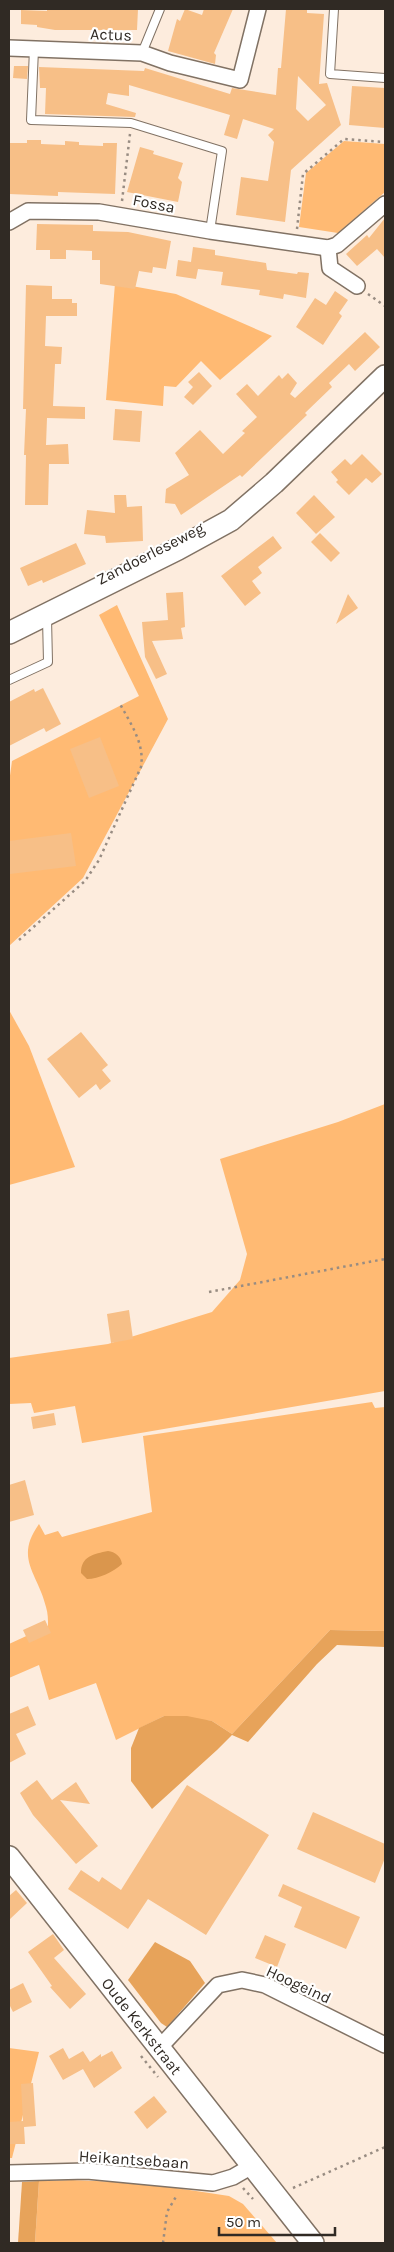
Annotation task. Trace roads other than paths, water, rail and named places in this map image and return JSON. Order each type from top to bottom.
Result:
[{"type":"street","name":"Actus","points":[[9,48],[142,53],[170,63],[240,80],[258,9]]},
{"type":"street","points":[[357,286],[330,268],[328,248],[337,245],[385,204]]},
{"type":"street","name":"Fossa","points":[[9,222],[28,211],[99,212],[120,214],[210,231],[328,248]]},
{"type":"street","name":"Zandoerleseweg","points":[[9,633],[178,549],[231,520],[274,483],[385,376]]},
{"type":"street","name":"Oude Kerkstraat","points":[[9,1857],[313,2243]]},
{"type":"street","name":"Hoogeind","points":[[160,2047],[218,1985],[242,1980],[265,1986],[385,2045]]},
{"type":"street","name":"Heikantsebaan","points":[[9,2173],[87,2171],[213,2183],[233,2177],[252,2166]]},
{"type":"lane","points":[[142,53],[160,9]]},
{"type":"lane","points":[[334,9],[330,74],[385,78]]},
{"type":"lane","points":[[34,49],[31,120],[131,123],[222,151],[210,231]]},
{"type":"lane","points":[[9,680],[48,662],[46,614]]}]
